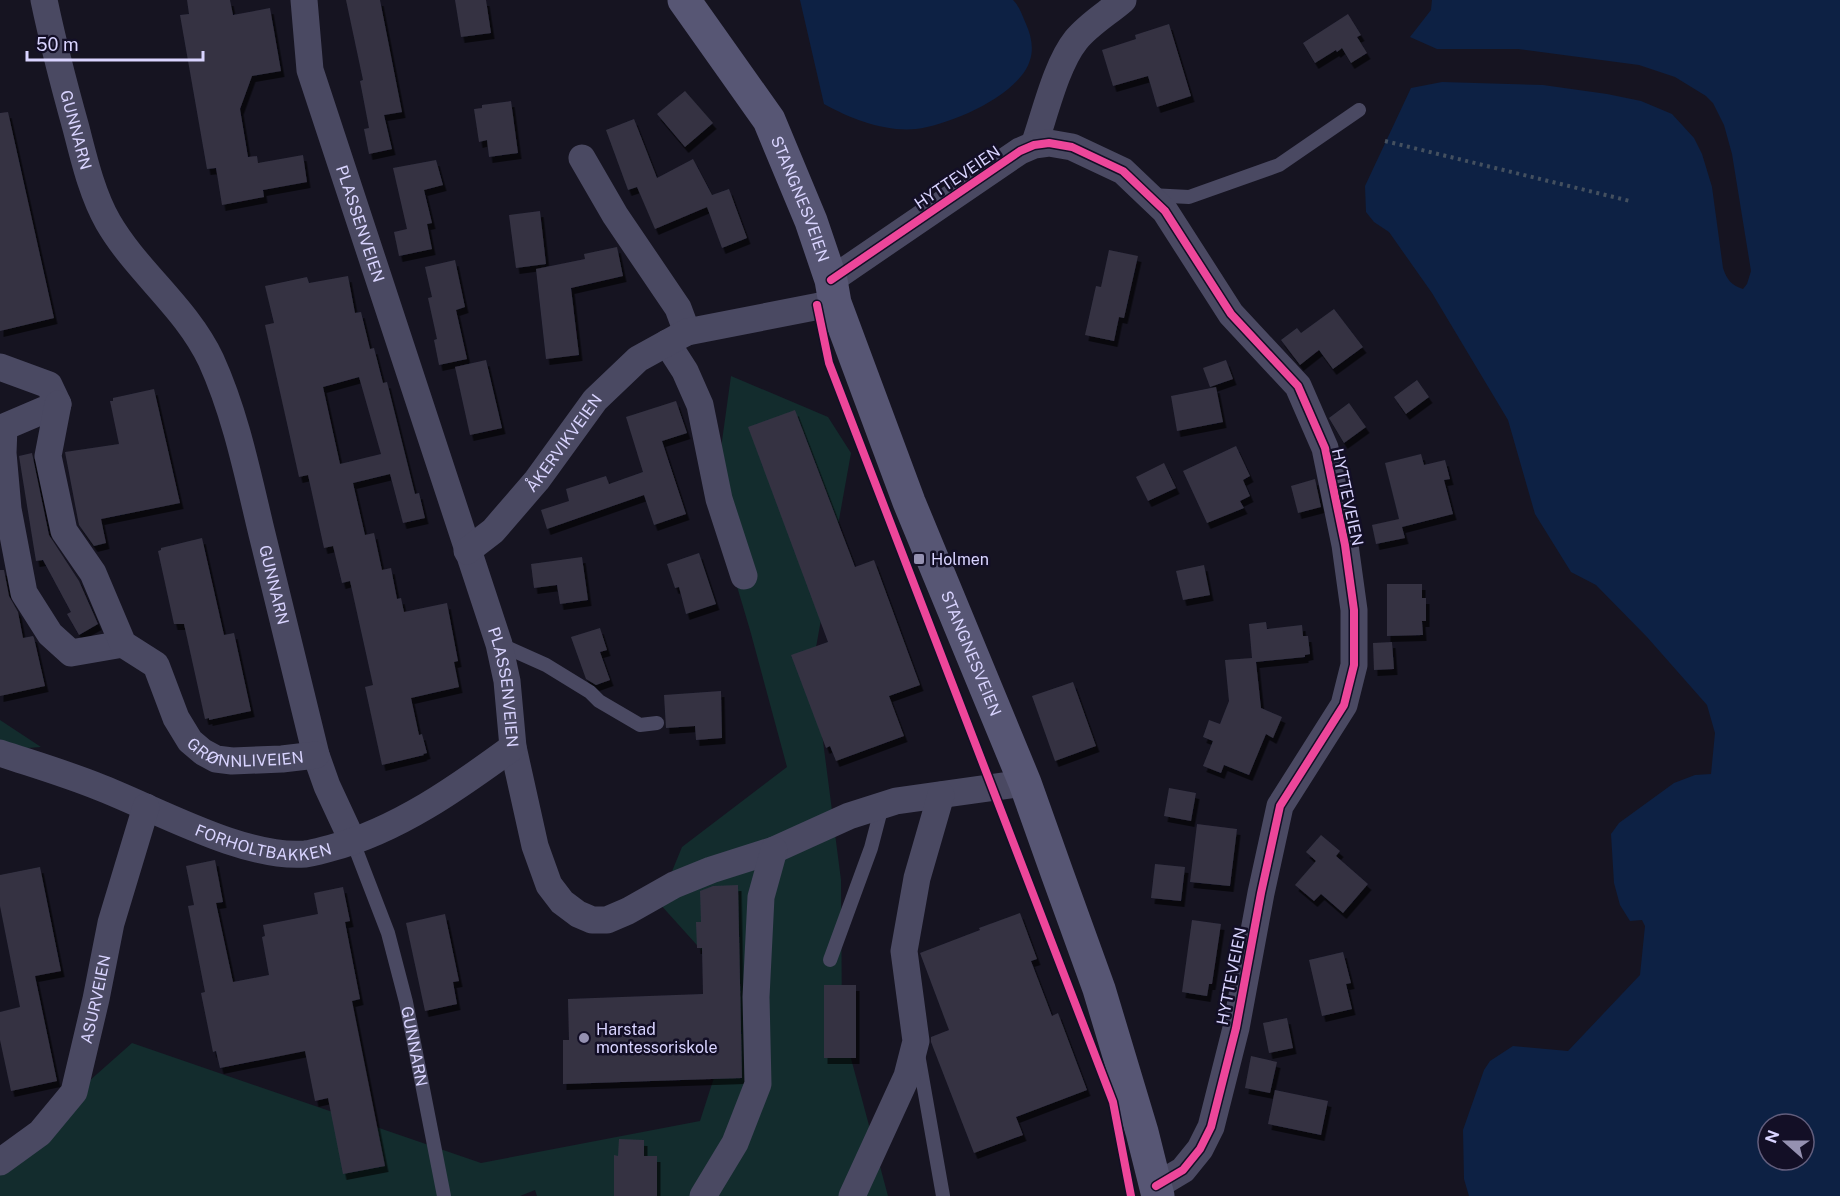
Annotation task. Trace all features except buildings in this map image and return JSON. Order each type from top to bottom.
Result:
[{"type":"main road","name":"STANGNESVEIEN","points":[[684,0],[769,120],[811,221],[833,292],[909,502],[1025,783],[1099,989],[1142,1132],[1157,1191]]},
{"type":"street","name":"GUNNARN","points":[[44,0],[82,151],[94,192],[107,221],[123,246],[179,309],[198,336],[211,361],[225,398],[243,456],[316,754],[327,786],[353,842]]},
{"type":"street","name":"PLASSENVEIEN","points":[[304,0],[309,70],[499,644],[507,681],[513,747],[535,846],[549,885],[562,902],[578,914],[592,920],[607,920],[674,885],[711,870],[774,850],[849,816],[897,801],[1025,783]]},
{"type":"street","points":[[1034,144],[1069,51],[1083,32],[1123,0]]},
{"type":"street","name":"HYTTEVEIEN","points":[[833,292],[1020,151],[1034,144],[1049,143],[1072,147],[1123,171],[1164,211],[1231,314],[1298,386],[1325,448],[1345,545],[1354,610],[1354,665],[1344,705],[1280,807],[1261,893],[1236,1028],[1211,1127],[1200,1149],[1183,1170],[1157,1191]]},
{"type":"street","points":[[582,158],[615,215],[678,308],[677,337],[685,371],[700,405],[718,499],[744,576]]},
{"type":"street","name":"ÅKERVIKVEIEN","points":[[467,551],[493,531],[537,480],[596,400],[638,359],[677,337],[833,292]]},
{"type":"street","points":[[0,367],[49,385],[58,404],[48,456],[64,531],[93,573],[123,644],[71,653],[50,634],[24,593],[8,508],[3,453],[4,427],[58,404]]},
{"type":"street","name":"GRØNNLIVEIEN","points":[[123,644],[156,665],[176,718],[190,741],[203,752],[216,759],[232,761],[282,759],[316,754]]},
{"type":"street","name":"FORHOLTBAKKEN","points":[[0,753],[98,786],[242,845],[282,854],[306,854],[353,842],[384,830],[466,781],[513,747]]},
{"type":"street","points":[[852,1196],[907,1076],[916,1041],[904,951],[917,878],[941,795]]},
{"type":"street","name":"ASURVEIEN","points":[[0,1162],[40,1133],[74,1092],[111,923],[146,807]]},
{"type":"street","points":[[703,1196],[735,1143],[758,1084],[756,997],[761,897],[774,850]]},
{"type":"lane","points":[[1148,195],[1189,197],[1280,165],[1359,110]]},
{"type":"lane","points":[[499,644],[546,665],[590,692],[599,701],[640,725],[657,723]]},
{"type":"lane","points":[[830,960],[871,848],[882,806]]},
{"type":"lane","name":"GUNNARN","points":[[353,842],[388,933],[406,1002],[444,1196]]},
{"type":"lane","points":[[916,1041],[943,1196]]},
{"type":"path","points":[[1385,141],[1630,201]]},
{"type":"green space","points":[[731,376],[828,417],[851,453],[813,664],[841,880],[842,1025],[888,1196],[537,1196],[535,1190],[520,1196],[0,1196],[0,1160],[132,1043],[481,1163],[700,1121],[741,994],[659,903],[682,847],[787,767],[713,506]]},
{"type":"green space","points":[[0,720],[41,747],[0,750]]},
{"type":"water","points":[[800,0],[1013,0],[1021,11],[1029,33],[1032,46],[1030,60],[1024,73],[1013,85],[964,115],[916,129],[880,126],[845,115],[824,104]]},
{"type":"water","points":[[1432,0],[1840,0],[1840,1196],[1469,1196],[1464,1179],[1463,1130],[1484,1070],[1490,1061],[1513,1046],[1568,1051],[1640,975],[1645,926],[1642,920],[1630,921],[1620,905],[1614,883],[1611,834],[1619,823],[1674,783],[1695,775],[1711,774],[1715,733],[1707,705],[1647,637],[1596,585],[1571,572],[1535,514],[1508,420],[1432,293],[1389,232],[1374,222],[1366,212],[1365,186],[1411,88],[1442,82],[1543,85],[1641,101],[1672,114],[1694,138],[1702,154],[1712,187],[1723,268],[1732,284],[1743,289],[1751,271],[1732,154],[1724,125],[1713,103],[1706,96],[1675,77],[1639,65],[1518,49],[1437,49],[1410,37],[1431,10]]},
{"type":"cycle path","points":[[831,280],[1020,151],[1034,145],[1049,143],[1072,147],[1123,171],[1165,211],[1231,314],[1298,386],[1325,448],[1345,545],[1354,610],[1354,665],[1344,705],[1280,806],[1236,1028],[1211,1127],[1200,1149],[1183,1170],[1156,1186]]},
{"type":"cycle path","points":[[817,305],[829,363],[1113,1102],[1131,1196]]},
{"type":"place","name":"Holmen","points":[[919,559]]},
{"type":"place","name":"Harstad montessoriskole","points":[[584,1038]]}]
